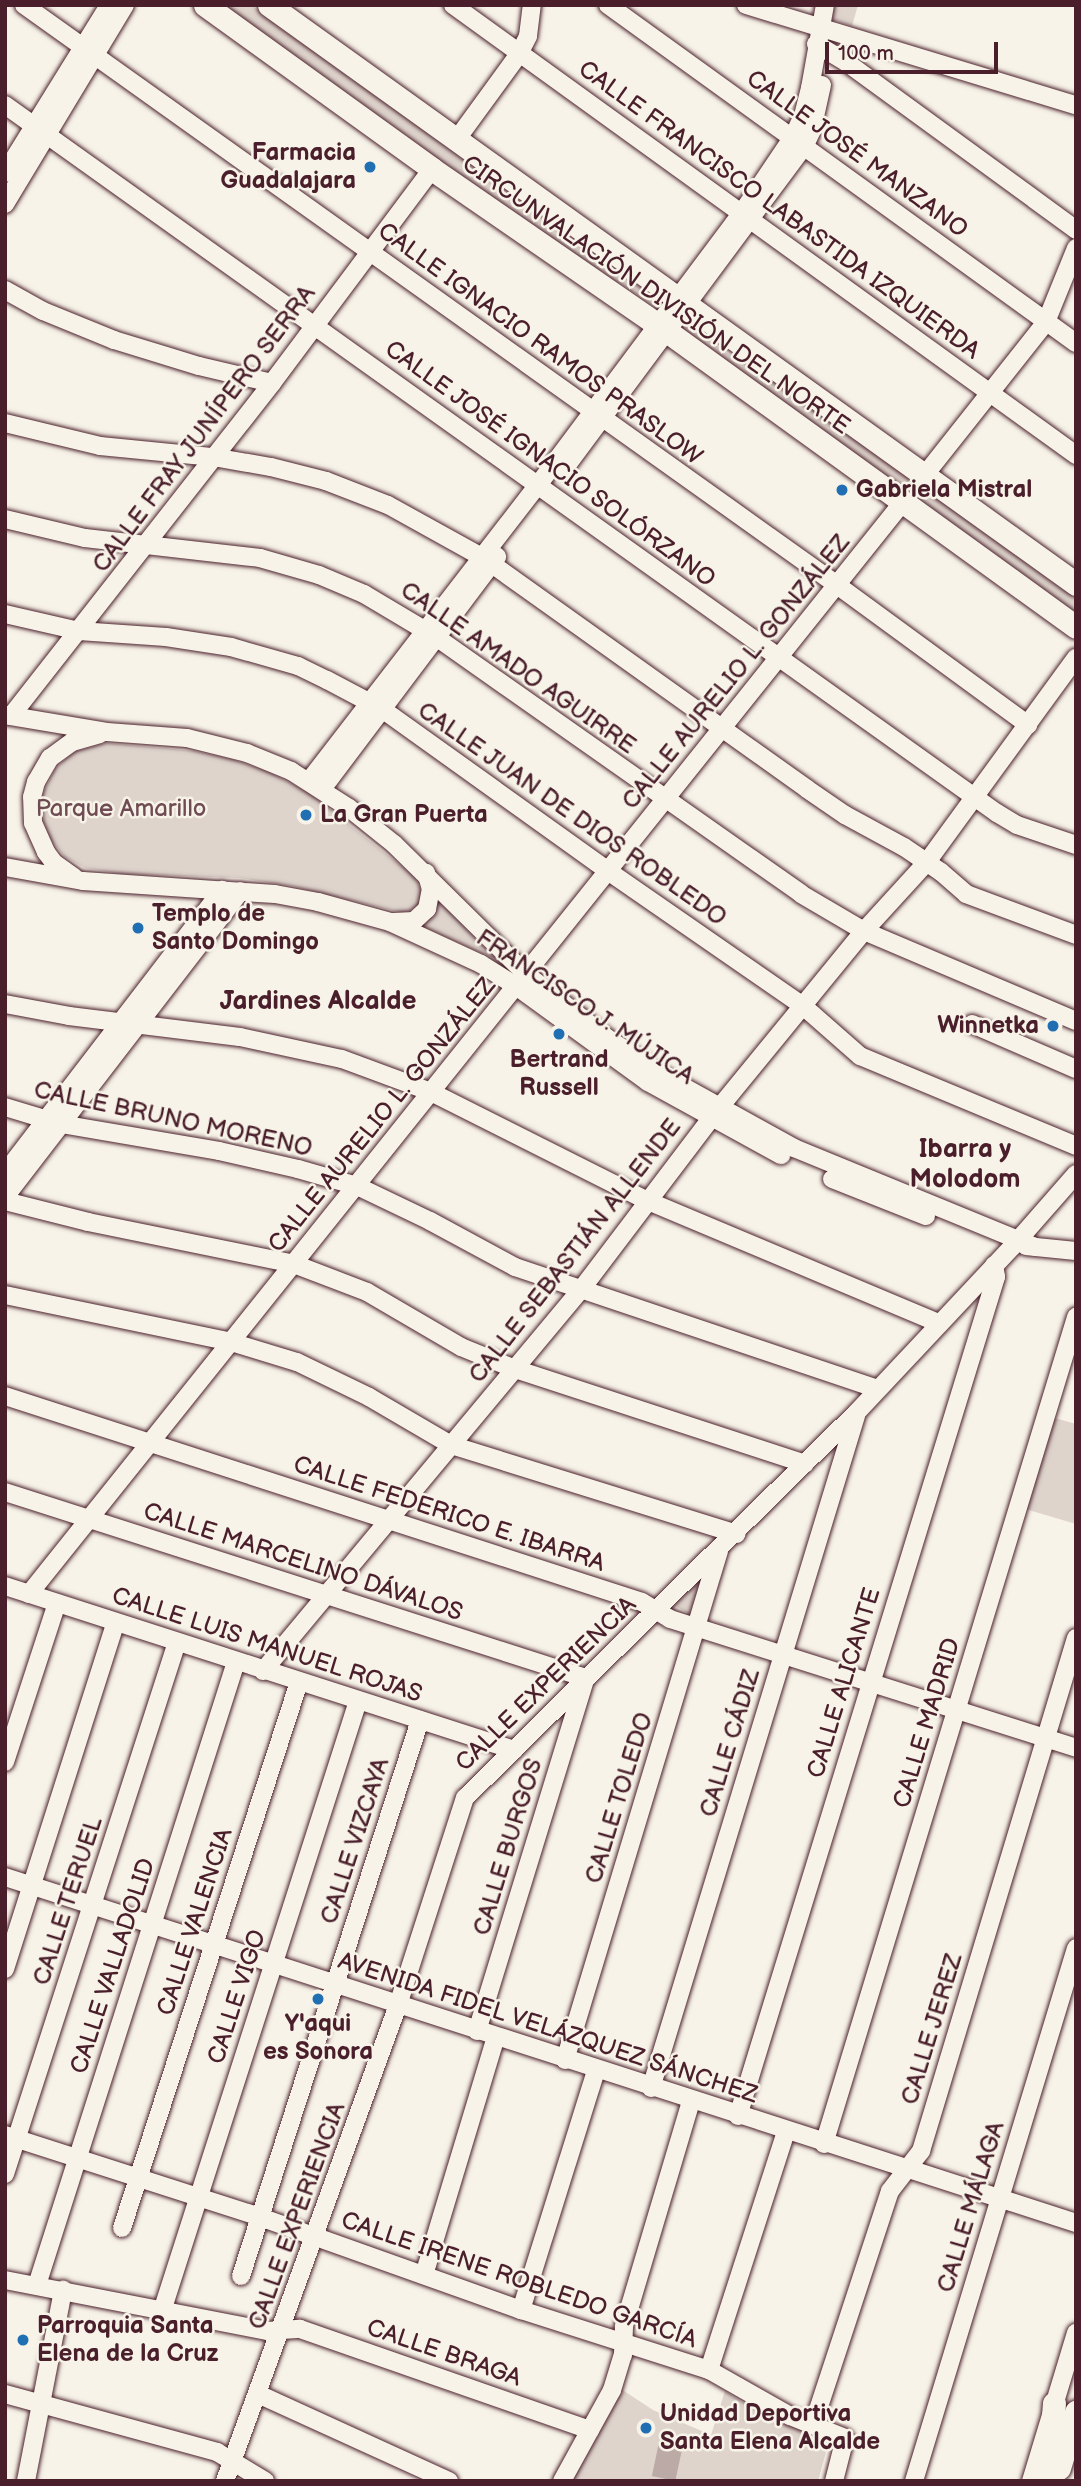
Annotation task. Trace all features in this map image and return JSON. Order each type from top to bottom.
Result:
[{"type":"main road","name":"CIRCUNVALACIÓN DIVISIÓN DEL NORTE","points":[[205,5],[432,169],[663,328],[1076,627]]},
{"type":"main road","name":"CIRCUNVALACIÓN DIVISIÓN DEL NORTE","points":[[269,5],[1076,584]]},
{"type":"main road","points":[[1048,2481],[1065,2407]]},
{"type":"main road","points":[[1055,2481],[1065,2407]]},
{"type":"street","name":"CALLE IGNACIO RAMOS PRASLOW","points":[[23,5],[837,585],[1028,725]]},
{"type":"street","points":[[90,52],[109,5]]},
{"type":"street","points":[[5,204],[41,130],[90,52],[125,5]]},
{"type":"street","name":"CALLE FRANCISCO LABASTIDA IZQUIERDA","points":[[453,5],[1076,454]]},
{"type":"street","points":[[457,139],[519,54],[528,36],[532,5]]},
{"type":"street","name":"CALLE JOSÉ MANZANO","points":[[608,5],[1076,343]]},
{"type":"street","points":[[746,5],[1076,104]]},
{"type":"street","points":[[315,785],[746,218],[799,141],[819,103],[823,28]]},
{"type":"street","points":[[823,28],[1076,230]]},
{"type":"street","name":"CALLE JOSÉ IGNACIO SOLÓRZANO","points":[[5,105],[975,798],[1017,825],[1076,845]]},
{"type":"street","points":[[5,173],[41,130]]},
{"type":"street","name":"CALLE FRAY JUNÍPERO SERRA","points":[[8,715],[79,631],[272,383],[432,169]]},
{"type":"street","points":[[924,476],[1046,322],[1076,248]]},
{"type":"street","points":[[5,290],[43,311],[114,340],[199,366],[272,383]]},
{"type":"street","points":[[5,423],[100,446],[213,457],[300,474],[354,491],[414,518],[486,561],[845,815],[927,862],[966,894],[1076,935]]},
{"type":"street","name":"CALLE AURELIO L. GONZÁLEZ","points":[[29,1594],[903,502]]},
{"type":"street","name":"CALLE AMADO AGUIRRE","points":[[5,519],[85,538],[230,552],[290,566],[364,594],[431,634],[767,872],[864,931],[1076,1021]]},
{"type":"street","name":"CALLE JUAN DE DIOS ROBLEDO","points":[[5,614],[79,631],[166,637],[232,647],[298,666],[376,706],[803,1006],[860,1056],[1076,1146]]},
{"type":"street","name":"CALLE SEBASTIÁN ALLENDE","points":[[263,1671],[580,1291],[715,1113],[864,931],[927,862],[1076,659]]},
{"type":"street","points":[[8,715],[107,732],[187,738],[268,761],[315,785],[371,825],[426,873],[521,980]]},
{"type":"street","points":[[83,881],[66,872],[46,852],[33,823],[32,797],[41,770],[60,749],[85,737],[107,732]]},
{"type":"street","name":"FRANCISCO J. MÚJICA","points":[[5,867],[83,881],[241,891],[318,902],[390,922],[521,980],[607,1055],[715,1113],[1022,1244]]},
{"type":"street","points":[[390,922],[414,922],[428,909],[431,889],[426,873]]},
{"type":"street","points":[[130,1024],[222,890]]},
{"type":"street","points":[[5,1173],[53,1122],[130,1024],[241,891]]},
{"type":"street","points":[[5,1004],[130,1024],[240,1037],[342,1059],[431,1092],[648,1201],[938,1323]]},
{"type":"street","points":[[972,1024],[1076,1069]]},
{"type":"street","name":"CALLE BRUNO MORENO","points":[[5,1107],[53,1122],[219,1151],[298,1169],[356,1186],[430,1221],[515,1267],[877,1389]]},
{"type":"street","points":[[53,1122],[5,1199],[294,1264],[367,1292],[461,1346],[514,1369],[805,1464]]},
{"type":"street","name":"CALLE EXPERIENCIA","points":[[225,2481],[282,2331],[398,2005],[465,1798],[736,1534],[857,1412],[994,1265],[1022,1244],[1076,1174]]},
{"type":"street","points":[[1022,1244],[1076,1251]]},
{"type":"street","name":"CALLE ALICANTE","points":[[738,2116],[996,1277],[994,1265]]},
{"type":"street","points":[[5,1296],[231,1342],[297,1362],[369,1397],[452,1446],[736,1534]]},
{"type":"street","name":"CALLE MADRID","points":[[824,2144],[1076,1317]]},
{"type":"street","name":"CALLE FEDERICO E. IBARRA","points":[[5,1396],[642,1602],[670,1619],[696,1628],[1076,1748]]},
{"type":"street","name":"CALLE CÁDIZ","points":[[651,2088],[857,1412]]},
{"type":"street","name":"CALLE MARCELINO DÁVALOS","points":[[5,1492],[586,1678]]},
{"type":"street","name":"CALLE TOLEDO","points":[[565,2060],[720,1550]]},
{"type":"street","name":"CALLE LUIS MANUEL ROJAS","points":[[5,1586],[514,1750]]},
{"type":"street","points":[[5,1762],[57,1603]]},
{"type":"street","points":[[5,1969],[116,1622]]},
{"type":"street","name":"CALLE JEREZ","points":[[813,2425],[890,2191],[921,2151],[1076,1638]]},
{"type":"street","name":"CALLE TERUEL","points":[[5,2174],[11,2137],[92,1905],[177,1642]]},
{"type":"street","name":"CALLE VALLADOLID","points":[[37,2285],[236,1662]]},
{"type":"street","name":"CALLE BURGOS","points":[[477,2031],[586,1678]]},
{"type":"street","name":"CALLE VALENCIA","points":[[122,2228],[299,1682]]},
{"type":"street","name":"CALLE VIGO","points":[[163,2308],[358,1701]]},
{"type":"street","name":"CALLE VIZCAYA","points":[[241,2276],[420,1720]]},
{"type":"street","name":"AVENIDA FIDEL VELÁZQUEZ SÁNCHEZ","points":[[5,1877],[786,2132],[1076,2223]]},
{"type":"street","name":"CALLE MÁLAGA","points":[[914,2481],[1076,1948]]},
{"type":"street","points":[[424,2275],[496,2037]]},
{"type":"street","points":[[521,2310],[596,2070]]},
{"type":"street","points":[[562,2481],[612,2390],[624,2355],[624,2326],[691,2101]]},
{"type":"street","points":[[709,2370],[786,2132]]},
{"type":"street","name":"CALLE IRENE ROBLEDO GARCÍA","points":[[11,2137],[260,2217],[521,2310],[709,2370],[770,2406],[845,2438],[834,2481]]},
{"type":"street","name":"CALLE BRAGA","points":[[5,2280],[268,2330],[300,2329],[590,2430]]},
{"type":"street","points":[[26,2481],[63,2290]]},
{"type":"street","points":[[1031,2481],[1065,2407],[1076,2333]]},
{"type":"street","points":[[5,2394],[217,2452],[265,2481]]},
{"type":"street","points":[[258,2394],[449,2481]]},
{"type":"green space","points":[[222,5],[251,5],[664,304],[659,310],[620,283],[601,277]]},
{"type":"green space","points":[[833,5],[858,5],[852,26],[833,20]]},
{"type":"green space","points":[[683,325],[688,325],[728,354],[750,362],[1076,596],[1076,617],[680,329]]},
{"type":"green space","name":"Parque Amarillo","points":[[106,743],[194,751],[231,759],[269,772],[308,792],[415,877],[422,894],[418,906],[404,913],[292,886],[240,878],[123,874],[85,868],[65,857],[51,840],[44,823],[43,794],[55,769],[73,752]]},
{"type":"green space","points":[[438,899],[497,960],[420,925]]},
{"type":"green space","points":[[1051,1417],[1076,1424],[1076,1524],[1022,1508]]},
{"type":"green space","points":[[705,1573],[693,1616],[672,1604]]},
{"type":"green space","name":"Unidad Deportiva Santa Elena Alcalde","points":[[618,2387],[653,2410],[711,2435],[725,2391],[765,2416],[829,2441],[818,2481],[567,2481]]},
{"type":"shaded area","points":[[661,2433],[684,2438],[675,2481],[652,2476]]},
{"type":"place","name":"Farmacia Guadalajara","points":[[370,167]]},
{"type":"place","name":"Gabriela Mistral","points":[[842,490]]},
{"type":"place","name":"La Gran Puerta","points":[[306,815]]},
{"type":"place","name":"Templo de Santo Domingo","points":[[138,928]]},
{"type":"place","name":"Winnetka","points":[[1053,1026]]},
{"type":"place","name":"Bertrand Russell","points":[[559,1034]]},
{"type":"place","name":"Y'aqui es Sonora","points":[[318,1999]]},
{"type":"place","name":"Parroquia Santa Elena de la Cruz","points":[[23,2340]]},
{"type":"place","name":"Unidad Deportiva Santa Elena Alcalde","points":[[646,2428]]},
{"type":"district","name":"Jardines Alcalde","points":[[318,1002]]},
{"type":"district","name":"Ibarra y Molodom","points":[[965,1165]]}]
